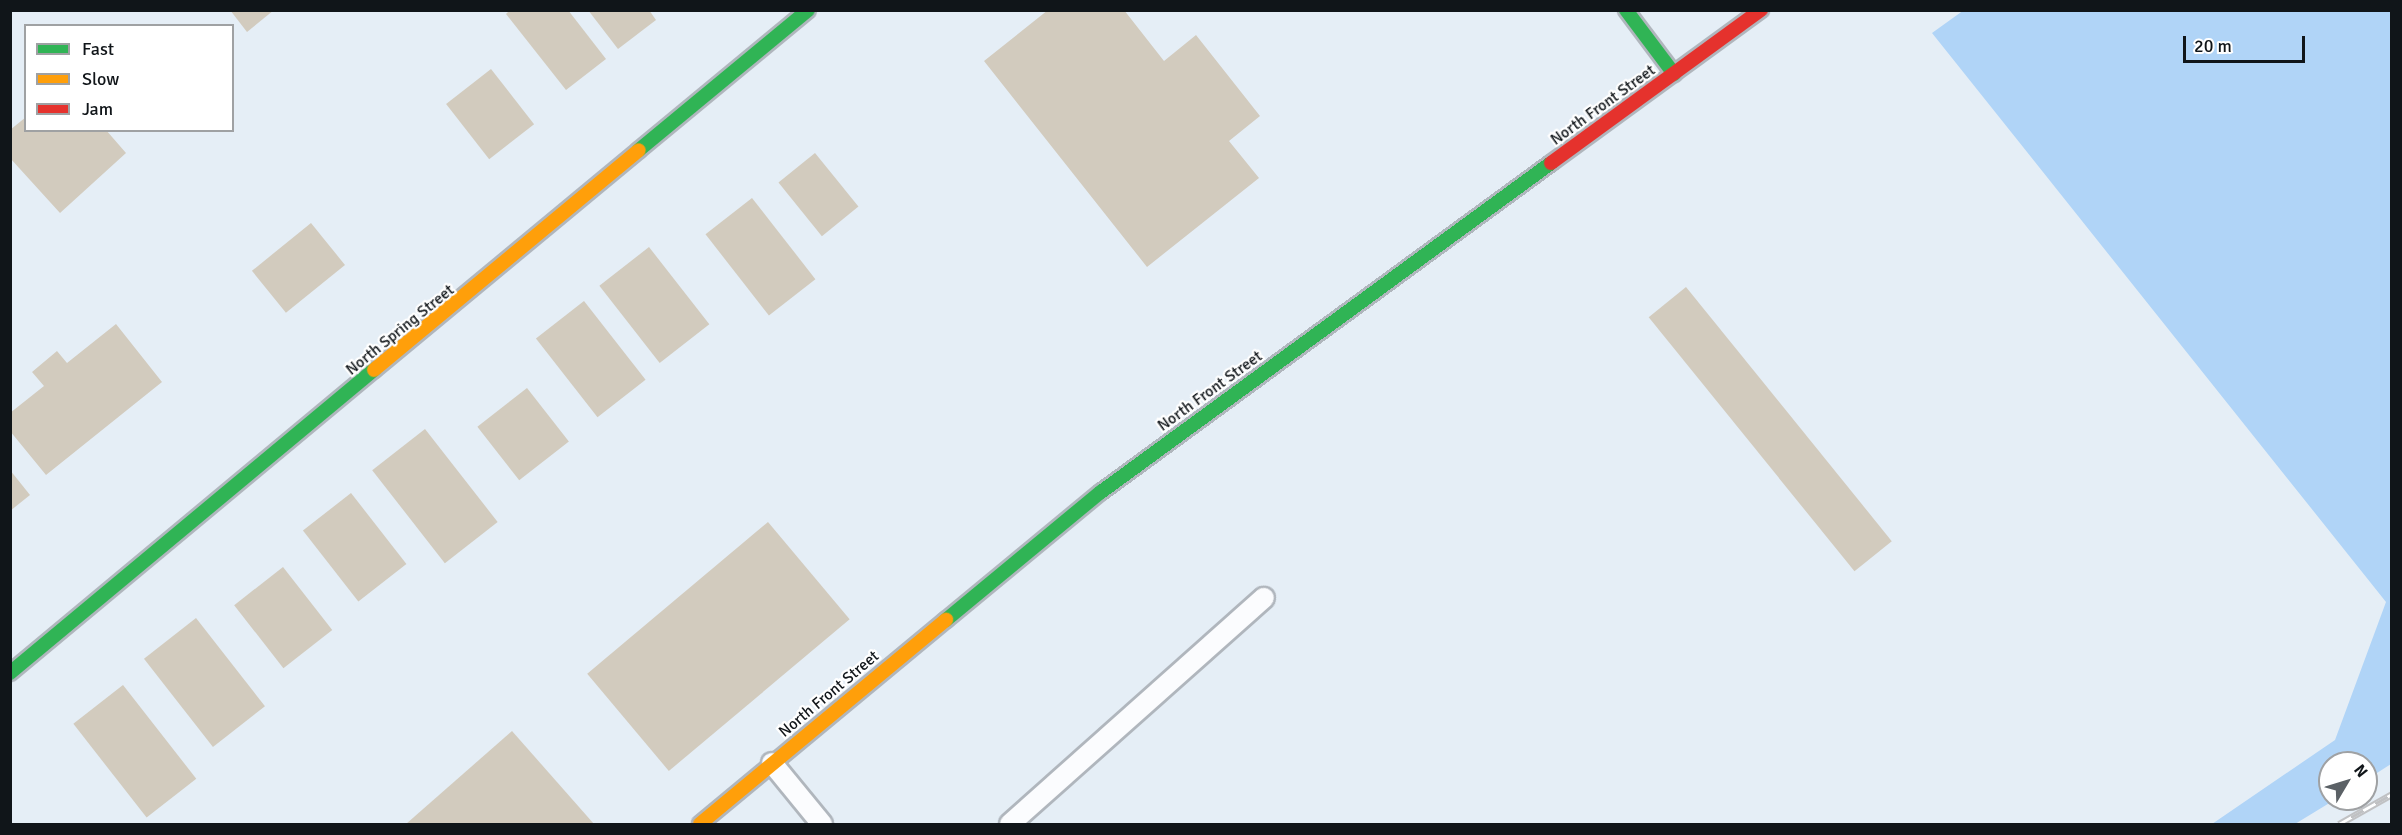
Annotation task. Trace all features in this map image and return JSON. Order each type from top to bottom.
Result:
[{"type":"street","name":"North Spring Street","points":[[10,673],[808,10]]},
{"type":"street","points":[[1626,10],[1674,74]]},
{"type":"street","name":"North Front Street","points":[[700,825],[1101,492],[1761,10]]},
{"type":"lane","points":[[1010,825],[1264,598]]},
{"type":"lane","points":[[772,764],[822,825]]},
{"type":"shaded area","points":[[1964,10],[2391,11],[2391,764],[2378,772],[2378,751],[2319,751],[2335,740],[2386,602],[1932,33]]},
{"type":"shaded area","points":[[2318,752],[2318,810],[2295,824],[2212,824]]},
{"type":"building","points":[[230,10],[274,10],[247,32]]},
{"type":"building","points":[[510,10],[568,10],[606,59],[566,90],[506,14]]},
{"type":"building","points":[[588,10],[649,10],[656,20],[618,49]]},
{"type":"building","points":[[1048,10],[1124,10],[1164,61],[1196,35],[1260,116],[1229,141],[1259,178],[1147,267],[984,61]]},
{"type":"building","points":[[491,69],[534,124],[489,159],[446,104]]},
{"type":"building","points":[[24,119],[24,132],[108,132],[126,153],[60,213],[10,158],[10,130]]},
{"type":"building","points":[[815,153],[858,207],[822,236],[778,183]]},
{"type":"building","points":[[752,198],[815,279],[769,315],[706,234]]},
{"type":"building","points":[[311,223],[345,265],[286,313],[252,271]]},
{"type":"building","points":[[649,247],[709,324],[660,363],[599,286]]},
{"type":"building","points":[[1686,287],[1892,541],[1854,571],[1649,317]]},
{"type":"building","points":[[584,301],[646,380],[597,417],[536,339]]},
{"type":"building","points":[[116,324],[162,382],[46,475],[10,431],[10,413],[44,386],[32,372],[57,351],[67,363]]},
{"type":"building","points":[[527,388],[569,442],[519,480],[477,427]]},
{"type":"building","points":[[425,429],[498,522],[445,563],[372,470]]},
{"type":"building","points":[[10,470],[30,495],[10,511]]},
{"type":"building","points":[[351,493],[406,564],[358,601],[303,531]]},
{"type":"building","points":[[768,522],[850,619],[669,771],[587,674]]},
{"type":"building","points":[[283,567],[332,630],[283,668],[234,605]]},
{"type":"building","points":[[196,618],[265,706],[213,747],[144,659]]},
{"type":"building","points":[[123,685],[196,779],[147,818],[73,724]]},
{"type":"building","points":[[512,731],[594,824],[406,824]]},
{"type":"railway","points":[[2339,824],[2392,794]]},
{"type":"traffic: fast","points":[[639,150],[808,10]]},
{"type":"traffic: fast","points":[[1626,10],[1674,74]]},
{"type":"traffic: fast","points":[[946,620],[1101,492],[1551,163]]},
{"type":"traffic: fast","points":[[10,673],[374,370]]},
{"type":"traffic: slow","points":[[374,370],[639,150]]},
{"type":"traffic: slow","points":[[700,824],[946,620]]},
{"type":"traffic: jam","points":[[1551,163],[1761,10]]}]
